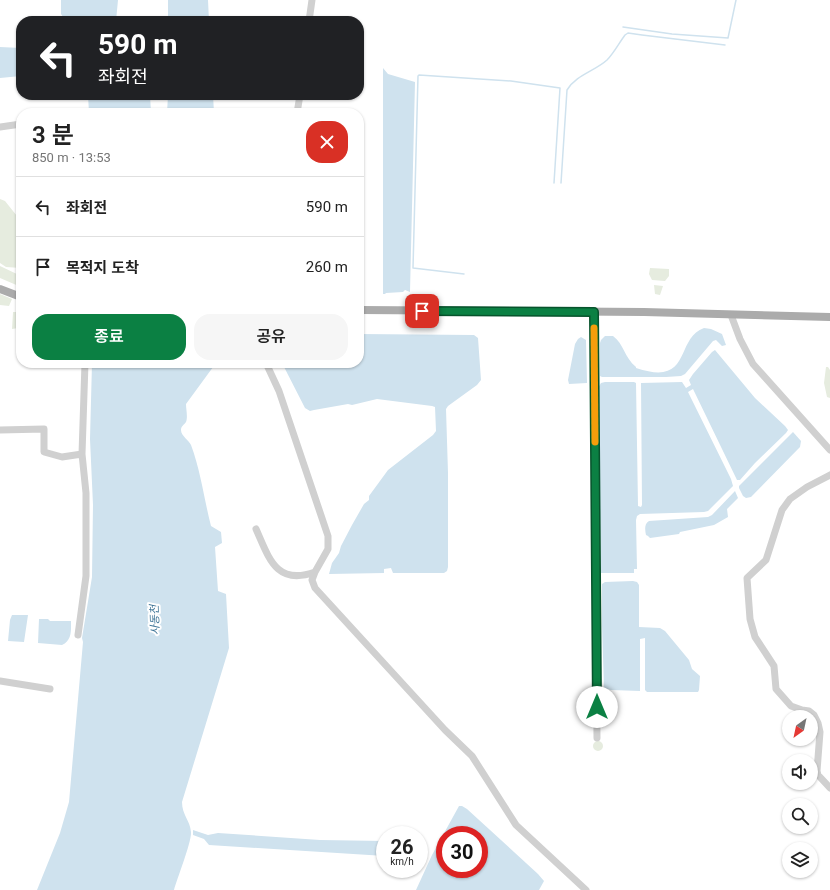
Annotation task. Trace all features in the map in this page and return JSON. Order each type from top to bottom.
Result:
[{"type":"main road","points":[[0,289],[16,295]]},
{"type":"main road","points":[[364,310],[731,314],[830,317]]},
{"type":"street","points":[[310,16],[312,0]]},
{"type":"street","points":[[0,127],[16,125]]},
{"type":"street","points":[[594,312],[597,738]]},
{"type":"street","points":[[731,314],[740,339],[753,364],[830,450]]},
{"type":"street","points":[[78,635],[86,576],[86,493],[82,454],[85,368]]},
{"type":"street","points":[[268,368],[279,391],[328,536],[328,549],[312,580],[315,588],[445,730],[472,756],[516,825],[586,890]]},
{"type":"street","points":[[0,430],[44,429],[44,452],[62,457],[82,454]]},
{"type":"street","points":[[830,475],[790,499],[782,510],[766,560],[747,578],[750,619],[755,637],[774,666],[776,689],[791,706],[809,711],[814,715],[818,723],[820,732],[817,771],[818,775],[830,788]]},
{"type":"street","points":[[256,530],[271,562],[277,569],[286,574],[295,576],[307,575],[315,572]]},
{"type":"street","points":[[0,681],[50,690]]},
{"type":"street","points":[[822,780],[830,778]]},
{"type":"shaded area","points":[[0,199],[5,201],[16,215],[16,268],[6,267],[0,263]]},
{"type":"shaded area","points":[[0,266],[16,274],[16,285],[0,278]]},
{"type":"shaded area","points":[[650,268],[669,269],[669,276],[665,281],[652,280],[649,274]]},
{"type":"shaded area","points":[[654,285],[663,286],[660,295],[655,294]]},
{"type":"shaded area","points":[[0,294],[12,299],[9,306],[0,305]]},
{"type":"shaded area","points":[[13,312],[16,312],[16,328],[12,329]]},
{"type":"shaded area","points":[[826,367],[830,370],[830,398],[827,397],[824,383]]},
{"type":"shaded area","points":[[596,741],[600,741],[602,742],[602,750],[596,751],[593,748],[593,744]]},
{"type":"water","points":[[61,0],[118,0],[116,16],[62,16],[61,14]]},
{"type":"water","points":[[168,0],[208,0],[209,16],[168,16]]},
{"type":"water","points":[[0,47],[16,48],[16,76],[0,78]]},
{"type":"water","points":[[383,68],[388,74],[415,82],[410,292],[405,290],[403,292],[385,294],[383,294]]},
{"type":"water","points":[[88,100],[150,100],[151,108],[89,108]]},
{"type":"water","points":[[168,100],[213,100],[214,108],[167,108]]},
{"type":"water","points":[[704,328],[711,329],[722,334],[726,345],[722,346],[716,340],[713,341],[685,374],[681,376],[600,376],[600,343],[605,336],[613,336],[617,339],[636,368],[654,372],[666,371],[675,367],[689,342],[695,334]]},
{"type":"water","points":[[364,334],[474,335],[478,338],[481,380],[477,385],[446,409],[448,473],[447,571],[444,573],[393,573],[391,568],[384,569],[384,573],[329,574],[332,563],[339,553],[352,525],[364,504],[369,500],[369,496],[388,470],[433,435],[436,431],[435,407],[377,399],[352,405],[348,404],[310,411],[305,408],[285,368],[364,368]]},
{"type":"water","points":[[581,337],[586,340],[587,383],[569,384],[568,380],[575,344]]},
{"type":"water","points":[[715,350],[755,398],[788,430],[740,480],[737,480],[693,389],[688,392],[731,479],[733,486],[708,511],[640,514],[637,516],[636,520],[637,569],[634,569],[634,573],[601,573],[598,388],[601,383],[605,382],[636,383],[638,506],[641,507],[641,383],[682,382],[686,388],[691,385],[689,380],[693,374]]},
{"type":"water","name":"사동천","points":[[92,368],[212,368],[186,404],[187,420],[182,427],[181,432],[191,445],[200,475],[211,526],[221,532],[222,543],[215,547],[218,591],[226,594],[229,648],[182,802],[182,807],[189,824],[191,837],[174,890],[37,890],[60,833],[69,802],[83,642],[82,638],[92,577],[93,505],[90,439]]},
{"type":"water","points":[[793,432],[801,441],[800,447],[751,497],[746,498],[743,496],[739,486]]},
{"type":"water","points":[[735,491],[738,498],[727,509],[728,517],[714,525],[680,532],[679,534],[650,538],[646,535],[645,529],[647,522],[649,521],[708,517],[712,515]]},
{"type":"water","points":[[605,582],[637,582],[639,585],[639,627],[660,628],[665,631],[689,660],[692,669],[700,676],[698,692],[647,692],[645,690],[645,638],[640,639],[640,691],[611,690],[604,688],[602,584]]},
{"type":"water","points":[[12,615],[28,615],[24,642],[8,641],[10,620]]},
{"type":"water","points":[[39,619],[48,619],[50,621],[71,621],[68,641],[62,645],[38,643]]},
{"type":"water","points":[[459,806],[467,809],[486,826],[448,826]]},
{"type":"water","points":[[488,828],[544,881],[539,890],[416,890],[421,878],[428,878],[428,864],[436,848],[436,878],[488,878]]},
{"type":"water","points":[[193,830],[208,835],[218,833],[320,840],[376,841],[376,855],[209,845],[204,839],[193,835]]},
{"type":"waterway","points":[[623,27],[672,34],[728,38],[736,0]]},
{"type":"waterway","points":[[561,183],[567,90],[580,77],[607,60],[625,35],[628,33],[725,45]]},
{"type":"waterway","points":[[464,274],[413,268],[418,76],[511,81],[560,88],[554,183]]},
{"type":"slow traffic","points":[[594,328],[595,442]]},
{"type":"route","points":[[422,311],[594,312],[597,707]]}]
